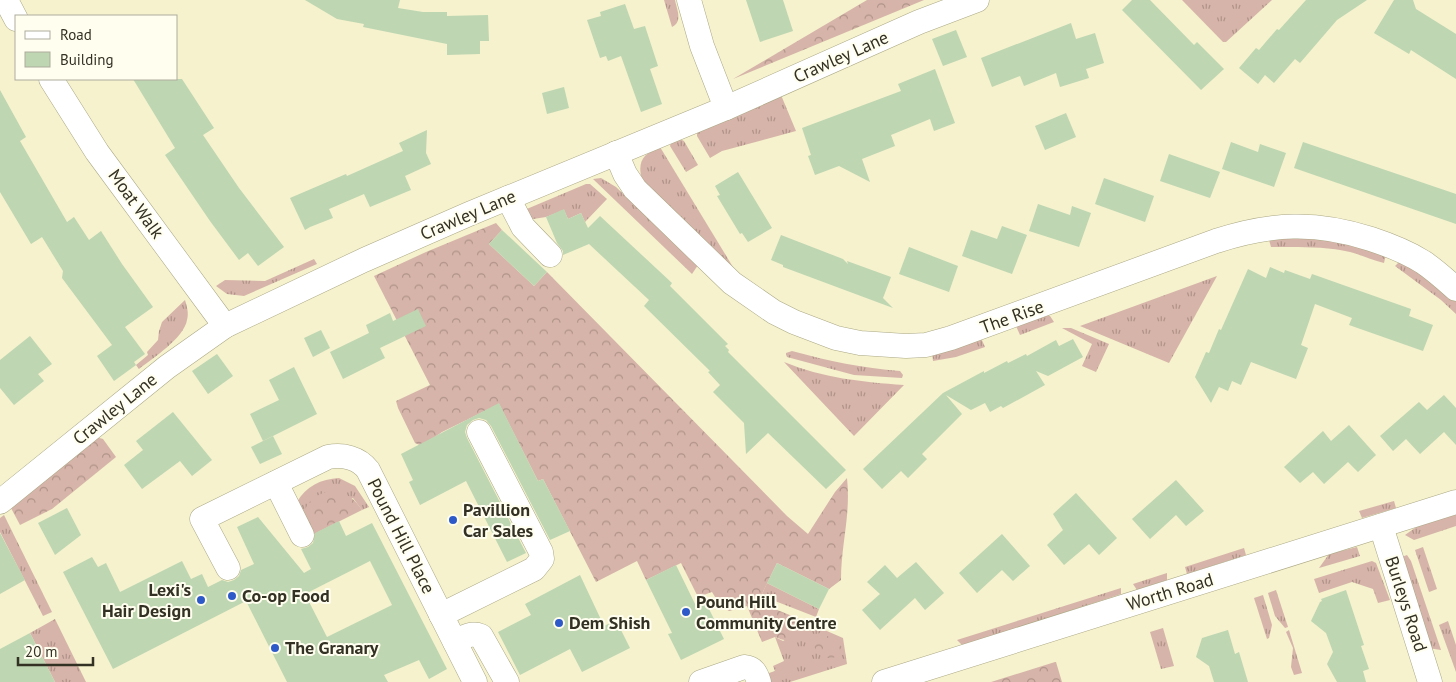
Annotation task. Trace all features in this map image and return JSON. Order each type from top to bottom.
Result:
[{"type":"street","points":[[6,0],[15,17]]},
{"type":"street","points":[[689,0],[702,46],[726,108]]},
{"type":"street","name":"Crawley Lane","points":[[0,502],[167,367],[225,326],[364,260],[726,108],[919,22],[978,0]]},
{"type":"street","name":"Moat Walk","points":[[52,80],[97,152],[225,326]]},
{"type":"street","name":"The Rise","points":[[616,153],[625,174],[635,189],[732,283],[767,308],[794,322],[836,338],[860,343],[906,346],[926,345],[951,338],[1242,232],[1282,226],[1323,228],[1345,232],[1388,245],[1424,263],[1456,289]]},
{"type":"street","points":[[508,198],[523,227],[550,255]]},
{"type":"street","points":[[441,615],[534,569],[539,565],[542,558],[542,552],[479,432]]},
{"type":"street","name":"Pound Hill Place","points":[[228,568],[202,519],[328,457],[336,455],[349,457],[364,465],[475,682]]},
{"type":"street","points":[[276,483],[302,535]]},
{"type":"street","name":"Worth Road","points":[[884,682],[1456,502]]},
{"type":"street","name":"Burleys Road","points":[[1381,526],[1430,682]]},
{"type":"street","points":[[455,642],[468,634],[481,636],[507,682]]},
{"type":"street","points":[[701,682],[744,667],[755,671],[759,682]]},
{"type":"green space","points":[[664,0],[675,0],[678,19],[672,27]]},
{"type":"green space","points":[[867,0],[924,0],[733,79]]},
{"type":"green space","points":[[1182,0],[1272,0],[1226,42],[1223,42]]},
{"type":"green space","points":[[781,95],[796,131],[722,151],[710,158],[697,133]]},
{"type":"green space","points":[[680,139],[684,141],[698,165],[686,172],[670,146],[671,143]]},
{"type":"green space","points":[[660,147],[736,272],[642,180],[640,168],[643,159],[649,152]]},
{"type":"green space","points":[[601,178],[616,187],[698,265],[692,274],[593,179]]},
{"type":"green space","points":[[590,184],[607,199],[585,222],[581,213],[568,219],[564,210],[546,217],[527,220],[522,211]]},
{"type":"green space","points":[[496,223],[502,230],[489,244],[534,286],[547,272],[787,516],[808,534],[835,492],[847,478],[848,504],[841,580],[829,589],[777,563],[758,602],[797,618],[800,630],[799,636],[787,640],[775,637],[762,642],[747,606],[729,611],[720,605],[712,592],[698,597],[681,563],[646,580],[637,561],[596,582],[543,479],[538,481],[499,404],[442,432],[422,446],[415,443],[396,401],[430,385],[374,276]]},
{"type":"green space","points":[[1321,236],[1386,254],[1384,263],[1340,250],[1310,247],[1271,247],[1269,240]]},
{"type":"green space","points":[[314,259],[317,264],[244,296],[227,294],[216,286],[225,280],[265,281]]},
{"type":"green space","points":[[1402,259],[1446,290],[1456,301],[1456,314],[1441,300],[1395,266]]},
{"type":"green space","points":[[1217,276],[1169,363],[1080,326]]},
{"type":"green space","points":[[185,300],[188,317],[185,327],[174,341],[139,369],[136,365],[148,355],[147,352],[158,340],[162,322]]},
{"type":"green space","points":[[1045,314],[1050,316],[1054,322],[1020,335],[1016,326]]},
{"type":"green space","points":[[1062,328],[1071,328],[1109,344],[1096,372],[1082,366],[1092,344]]},
{"type":"green space","points":[[981,338],[985,347],[956,357],[933,361],[932,352]]},
{"type":"green space","points":[[792,351],[846,364],[900,371],[903,375],[902,378],[854,375],[787,357],[786,353]]},
{"type":"green space","points":[[784,362],[813,372],[843,378],[904,385],[854,436]]},
{"type":"green space","points":[[96,437],[103,439],[116,457],[52,509],[20,525],[11,508]]},
{"type":"green space","points":[[339,478],[355,486],[369,507],[362,510],[353,498],[301,518],[297,502],[301,496],[315,484]]},
{"type":"green space","points":[[331,491],[349,496],[362,510],[310,536],[301,518],[309,503],[315,497]]},
{"type":"green space","points":[[1394,501],[1396,508],[1362,518],[1359,511]]},
{"type":"green space","points":[[1456,514],[1456,526],[1414,540],[1405,535],[1419,525]]},
{"type":"green space","points":[[4,515],[52,612],[43,616],[0,532],[0,518]]},
{"type":"green space","points":[[1357,547],[1360,556],[1319,568],[1329,554]]},
{"type":"green space","points":[[1423,547],[1437,589],[1429,592],[1415,550]]},
{"type":"green space","points":[[1244,548],[1246,555],[1187,574],[1185,567]]},
{"type":"green space","points":[[1407,555],[1411,561],[1441,650],[1428,648],[1399,558]]},
{"type":"green space","points":[[1372,561],[1376,563],[1390,600],[1378,603],[1373,589],[1352,582],[1319,593],[1314,579]]},
{"type":"green space","points":[[1167,573],[1167,580],[1137,590],[1133,584]]},
{"type":"green space","points":[[767,583],[819,609],[816,617],[762,594]]},
{"type":"green space","points":[[1121,588],[1121,594],[963,646],[957,640]]},
{"type":"green space","points":[[1276,590],[1288,627],[1285,628],[1275,616],[1268,593]]},
{"type":"green space","points":[[1263,595],[1272,625],[1269,638],[1267,639],[1254,598]]},
{"type":"green space","points":[[797,618],[843,638],[847,664],[790,682],[770,682],[766,674],[775,671],[773,666],[784,661],[775,637],[783,641],[800,630]]},
{"type":"green space","points":[[55,619],[86,682],[55,682],[30,633]]},
{"type":"green space","points":[[1448,621],[1456,645],[1456,672],[1439,625]]},
{"type":"green space","points":[[1163,628],[1174,666],[1161,669],[1150,632]]},
{"type":"green space","points":[[1289,630],[1302,673],[1294,675],[1291,667],[1293,648],[1286,632]]},
{"type":"green space","points":[[820,633],[839,641],[842,648],[841,654],[833,658],[824,658],[817,653],[811,639],[814,635]]},
{"type":"green space","points":[[1055,662],[1062,682],[991,682]]},
{"type":"building","points":[[305,0],[400,0],[398,8],[423,12],[447,12],[447,16],[488,15],[489,41],[480,41],[480,54],[447,55],[447,44],[363,27],[364,24],[337,19]]},
{"type":"building","points":[[746,0],[783,0],[793,31],[760,42]]},
{"type":"building","points":[[1132,0],[1150,0],[1194,45],[1197,42],[1224,69],[1201,90],[1122,10]]},
{"type":"building","points":[[1306,0],[1367,0],[1337,20],[1300,63],[1295,59],[1274,83],[1265,75],[1258,84],[1239,68],[1256,48],[1259,50]]},
{"type":"building","points":[[1394,0],[1413,0],[1416,9],[1456,34],[1456,79],[1411,50],[1409,54],[1374,33]]},
{"type":"building","points":[[625,4],[634,29],[645,26],[658,66],[650,69],[662,104],[641,112],[621,56],[608,61],[606,56],[600,58],[587,20],[601,16],[600,12]]},
{"type":"building","points":[[1071,23],[1076,39],[1095,33],[1104,63],[1086,69],[1089,78],[1060,87],[1056,73],[1024,86],[1020,76],[992,87],[981,58]]},
{"type":"building","points":[[956,30],[967,57],[943,66],[932,39]]},
{"type":"building","points":[[935,69],[955,123],[934,131],[930,119],[891,135],[895,146],[862,159],[870,182],[839,166],[815,175],[808,156],[811,155],[802,128],[901,91],[898,84]]},
{"type":"building","points":[[182,79],[214,128],[203,135],[239,188],[284,247],[258,266],[248,253],[239,260],[165,155],[175,148],[134,80]]},
{"type":"building","points":[[564,87],[569,108],[547,114],[542,93]]},
{"type":"building","points":[[0,90],[26,137],[20,141],[67,222],[74,217],[89,240],[101,231],[153,307],[125,327],[145,354],[134,362],[136,365],[114,381],[97,356],[112,345],[62,278],[63,271],[42,237],[31,244],[0,192]]},
{"type":"building","points":[[1066,113],[1076,137],[1045,150],[1035,126]]},
{"type":"building","points":[[427,130],[426,153],[431,164],[405,176],[411,190],[370,207],[364,194],[329,209],[333,218],[305,230],[290,198],[346,174],[347,176],[403,151],[399,143]]},
{"type":"building","points":[[1231,142],[1258,152],[1260,144],[1286,153],[1274,187],[1222,169]]},
{"type":"building","points":[[1303,142],[1456,194],[1456,224],[1294,168]]},
{"type":"building","points":[[1169,154],[1220,172],[1210,198],[1160,181]]},
{"type":"building","points":[[738,172],[772,228],[748,242],[742,233],[740,234],[717,196],[720,195],[715,186]]},
{"type":"building","points":[[1104,178],[1154,196],[1145,222],[1095,204]]},
{"type":"building","points":[[1038,204],[1070,215],[1072,206],[1091,213],[1079,247],[1029,231]]},
{"type":"building","points":[[564,209],[568,219],[581,213],[588,228],[600,216],[672,283],[670,286],[728,344],[725,346],[729,350],[728,352],[846,470],[826,489],[768,433],[746,454],[744,423],[713,392],[720,385],[708,372],[710,371],[644,306],[649,300],[589,244],[563,255],[563,251],[557,243],[546,217]]},
{"type":"building","points":[[1002,226],[1027,235],[1012,274],[962,256],[971,230],[997,239]]},
{"type":"building","points":[[502,230],[547,272],[534,286],[489,244]]},
{"type":"building","points":[[781,235],[843,259],[848,264],[847,261],[891,277],[883,298],[893,308],[783,267],[783,265],[771,260]]},
{"type":"building","points":[[909,247],[958,266],[949,292],[899,274]]},
{"type":"building","points":[[1270,267],[1284,273],[1285,270],[1310,279],[1312,274],[1411,309],[1409,316],[1433,325],[1423,351],[1349,325],[1352,318],[1315,304],[1301,345],[1308,348],[1296,379],[1251,362],[1241,385],[1232,381],[1228,391],[1219,387],[1211,403],[1195,377],[1206,352],[1209,353],[1219,329],[1221,330],[1248,269],[1266,278]]},
{"type":"building","points":[[418,309],[426,326],[380,348],[385,358],[343,379],[330,352],[369,333],[366,325],[390,313],[393,321]]},
{"type":"building","points":[[321,330],[330,348],[313,357],[304,338]]},
{"type":"building","points":[[30,336],[52,364],[38,374],[44,381],[14,405],[0,388],[0,360]]},
{"type":"building","points":[[1073,339],[1083,357],[1048,376],[1036,371],[1045,385],[1003,408],[1001,406],[990,412],[985,403],[971,410],[946,395],[962,414],[922,454],[927,459],[908,478],[901,471],[882,489],[863,469],[943,393],[984,371],[984,373],[1026,354],[1027,356],[1056,340],[1059,346]]},
{"type":"building","points":[[217,354],[233,376],[208,394],[192,371]]},
{"type":"building","points":[[294,367],[317,414],[263,441],[250,414],[279,400],[269,380]]},
{"type":"building","points":[[1444,395],[1456,408],[1456,445],[1444,432],[1420,454],[1406,439],[1393,451],[1380,436],[1419,402],[1427,410]]},
{"type":"building","points":[[499,403],[538,481],[543,479],[570,531],[550,540],[491,426],[486,420],[479,418],[473,420],[467,425],[465,432],[467,438],[526,553],[507,562],[466,481],[420,505],[409,482],[413,480],[401,454]]},
{"type":"building","points":[[173,412],[212,460],[192,476],[180,461],[142,489],[124,465],[143,450],[136,441]]},
{"type":"building","points":[[1349,425],[1376,455],[1358,472],[1348,462],[1324,484],[1313,472],[1300,483],[1284,467],[1323,431],[1331,441]]},
{"type":"building","points":[[273,436],[282,454],[260,464],[251,447]]},
{"type":"building","points":[[1176,480],[1204,511],[1186,526],[1176,515],[1150,539],[1132,519]]},
{"type":"building","points":[[1076,493],[1117,538],[1099,555],[1089,544],[1064,565],[1047,545],[1063,530],[1053,514]]},
{"type":"building","points":[[67,508],[81,535],[55,555],[38,523]]},
{"type":"building","points":[[258,517],[304,573],[311,569],[301,549],[313,543],[315,533],[339,521],[346,536],[372,523],[447,669],[429,679],[419,660],[384,675],[388,682],[287,682],[246,601],[113,669],[63,572],[92,557],[98,567],[106,563],[120,592],[182,561],[191,579],[202,574],[208,587],[222,580],[228,582],[239,576],[241,570],[254,564],[237,527]],"holes":[[[370,561],[392,605],[327,637],[305,594]]]},
{"type":"building","points":[[0,533],[25,580],[0,594]]},
{"type":"building","points":[[1002,534],[1030,566],[1013,581],[1002,570],[977,593],[959,573]]},
{"type":"building","points":[[916,562],[944,593],[925,610],[915,598],[880,630],[862,610],[880,594],[867,582],[885,565],[897,578]]},
{"type":"building","points":[[777,563],[829,589],[819,609],[767,583]]},
{"type":"building","name":"Pound Hill Community Centre","points":[[676,565],[696,606],[705,601],[724,639],[681,660],[668,634],[672,633],[646,580]]},
{"type":"building","name":"Dem Shish","points":[[580,575],[604,626],[616,620],[630,648],[582,672],[570,649],[520,675],[498,632],[531,615],[525,604]]},
{"type":"building","points":[[1346,590],[1364,645],[1361,646],[1369,669],[1363,671],[1366,682],[1337,682],[1327,664],[1333,652],[1326,633],[1311,621],[1322,601],[1321,599]]},
{"type":"building","points":[[1228,630],[1235,654],[1239,652],[1248,682],[1214,682],[1209,666],[1196,657],[1202,638]]},
{"type":"building","points":[[30,633],[55,682],[0,682],[0,649]]},
{"type":"place","name":"Pavillion Car Sales","points":[[453,520]]},
{"type":"place","name":"Co-op Food","points":[[232,596]]},
{"type":"place","name":"Lexi's Hair Design","points":[[201,600]]},
{"type":"place","name":"Pound Hill Community Centre","points":[[686,612]]},
{"type":"place","name":"Dem Shish","points":[[559,623]]},
{"type":"place","name":"The Granary","points":[[275,648]]}]
